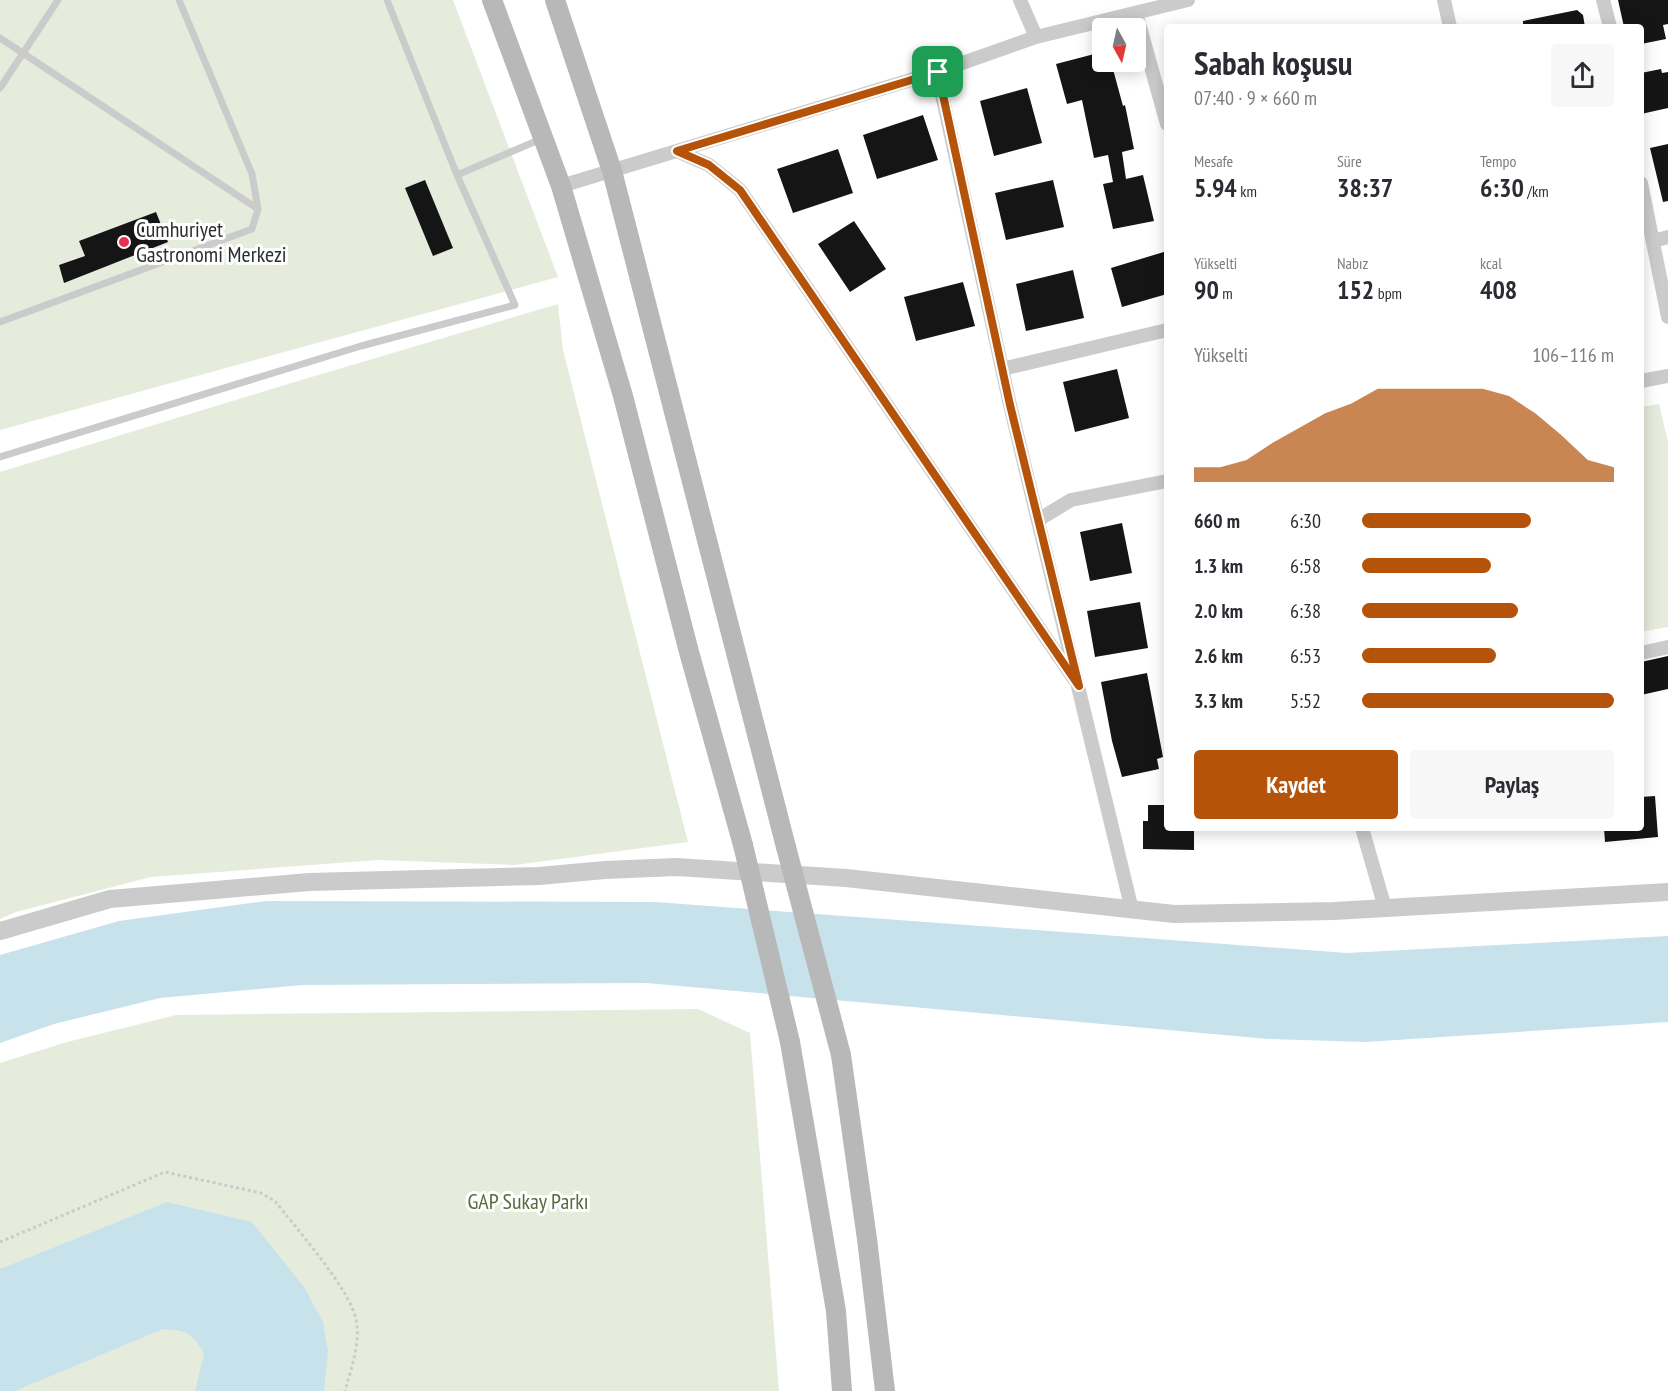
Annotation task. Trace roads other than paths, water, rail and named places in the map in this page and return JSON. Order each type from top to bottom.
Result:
[{"type":"main road","points":[[492,0],[561,186],[623,396],[742,845],[790,1042],[836,1311],[842,1391]]},
{"type":"main road","points":[[555,0],[612,171],[842,1056],[885,1391]]},
{"type":"street","points":[[1020,0],[1036,38]]},
{"type":"street","points":[[561,186],[938,72],[1036,38],[1188,0]]},
{"type":"street","points":[[1444,0],[1448,24]]},
{"type":"street","points":[[1603,0],[1609,24]]},
{"type":"street","points":[[1136,13],[1164,113]]},
{"type":"street","points":[[938,72],[1002,369],[1132,910]]},
{"type":"street","points":[[677,151],[709,165],[740,190],[1079,686]]},
{"type":"street","points":[[1644,198],[1668,317]]},
{"type":"street","points":[[1653,241],[1668,237]]},
{"type":"street","points":[[1002,369],[1164,331]]},
{"type":"street","points":[[1644,380],[1668,376]]},
{"type":"street","points":[[1038,520],[1071,500],[1164,482]]},
{"type":"street","points":[[1644,652],[1668,646]]},
{"type":"street","points":[[1363,831],[1384,908]]},
{"type":"street","points":[[0,931],[110,899],[309,882],[539,876],[677,867],[846,878],[1174,914],[1384,908],[1668,892]]},
{"type":"lane","points":[[0,88],[58,0]]},
{"type":"lane","points":[[0,322],[252,229],[258,209],[252,174],[179,0]]},
{"type":"lane","points":[[0,457],[361,346],[515,305],[457,175],[387,0]]},
{"type":"lane","points":[[0,38],[258,209]]},
{"type":"lane","points":[[457,175],[543,138]]},
{"type":"water","points":[[266,901],[655,902],[1347,953],[1668,936],[1668,1022],[1366,1042],[1268,1039],[646,983],[302,985],[160,998],[54,1024],[0,1043],[0,955],[119,921]]},
{"type":"water","points":[[167,1202],[252,1222],[304,1287],[323,1322],[328,1352],[324,1391],[195,1391],[204,1354],[196,1341],[188,1334],[178,1330],[163,1329],[15,1391],[0,1391],[0,1269]]},
{"type":"place","name":"Cumhuriyet Gastronomi Merkezi","points":[[124,242]]},
{"type":"park label","name":"GAP Sukay Parkı","points":[[528,1201]]}]
